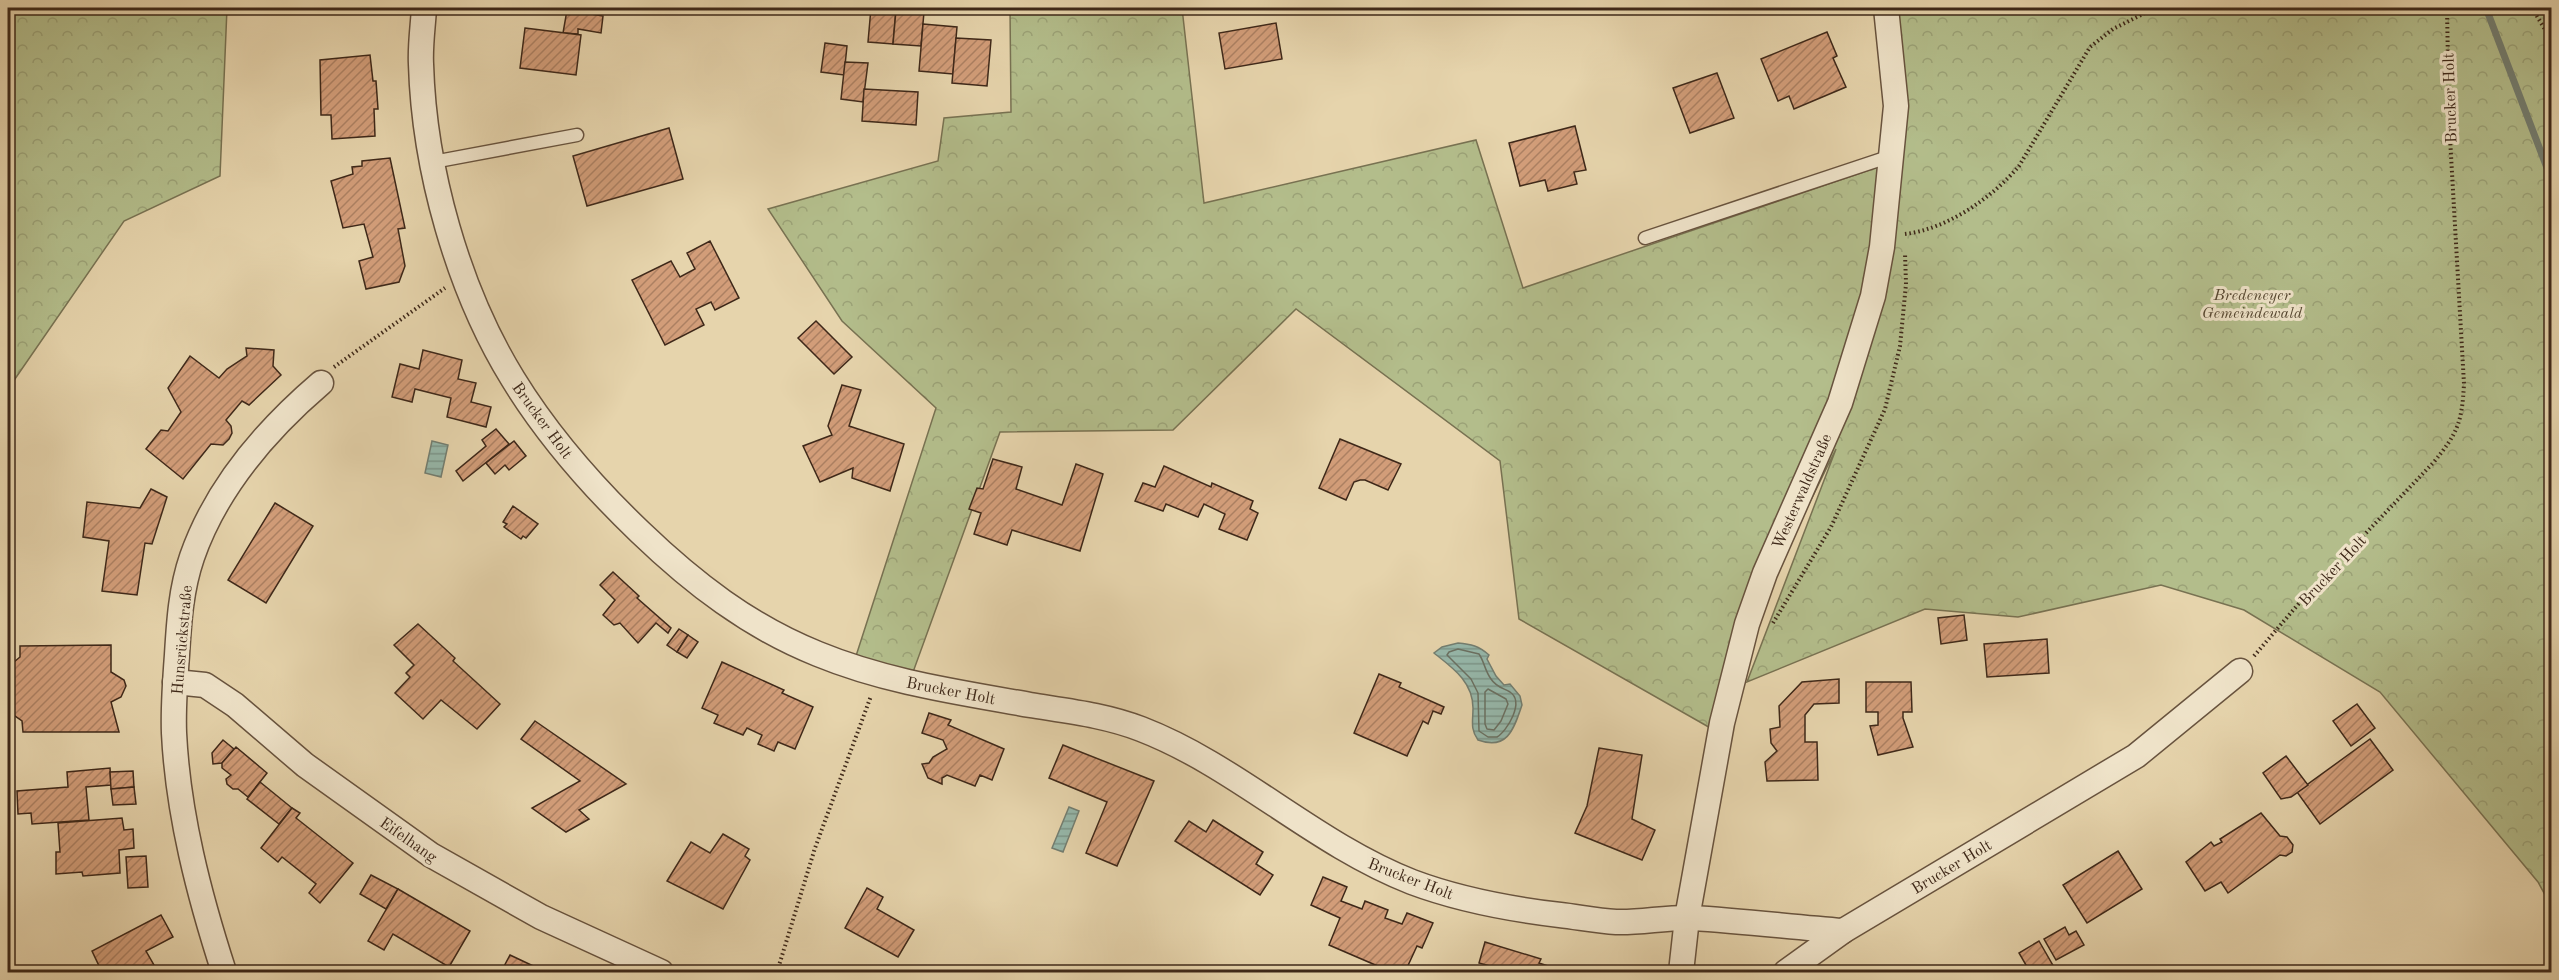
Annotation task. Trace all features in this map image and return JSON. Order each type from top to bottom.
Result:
[{"type":"street","name":"Brucker Holt","points":[[424,8],[421,63],[433,162],[447,224],[464,276],[480,314],[512,377],[557,442],[586,477],[636,528],[673,564],[714,597],[756,624],[816,654],[879,675],[953,691],[1106,718],[1136,727],[1198,756],[1345,850],[1404,878],[1442,892],[1506,909],[1618,922],[1687,918],[1843,931]]},
{"type":"street","name":"Westerwaldstraße","points":[[1681,972],[1687,918],[1722,723],[1747,624],[1765,573],[1840,403],[1873,297],[1882,247],[1896,106],[1886,8]]},
{"type":"street","name":"Hunsrückstraße","points":[[224,972],[210,931],[186,828],[174,732],[175,682],[182,594],[193,556],[206,524],[247,459],[288,412],[321,383]]},
{"type":"street","name":"Brucker Holt","points":[[1786,972],[1843,931],[2136,756],[2240,671]]},
{"type":"street","name":"Eifelhang","points":[[175,682],[205,685],[235,705],[305,765],[431,855],[541,916],[661,972]]},
{"type":"lane","points":[[433,162],[577,135]]},
{"type":"lane","points":[[1644,238],[1891,156]]},
{"type":"path","points":[[1904,234],[1922,232],[1948,220],[2006,182],[2019,166],[2090,46],[2113,29],[2155,8]]},
{"type":"path","name":"Brucker Holt","points":[[2240,671],[2301,601],[2433,463],[2449,443],[2462,413],[2464,384],[2449,120],[2447,8]]},
{"type":"path","points":[[2532,8],[2552,41]]},
{"type":"path","points":[[1771,626],[1831,527],[1885,409],[1900,346],[1906,265]]},
{"type":"path","points":[[321,383],[327,372],[464,276]]},
{"type":"path","points":[[777,972],[815,848],[879,675]]},
{"type":"green space","points":[[8,8],[227,8],[220,176],[124,221],[8,389]]},
{"type":"green space","name":"Bredeneyer Gemeindewald","points":[[1010,8],[1182,8],[1204,203],[1476,140],[1523,288],[1899,160],[1896,8],[2551,8],[2551,906],[2538,882],[2380,692],[2244,610],[2161,585],[2018,617],[1925,609],[1747,682],[1836,449],[1765,593],[1728,738],[1519,619],[1500,461],[1296,309],[1173,430],[1000,432],[908,686],[856,656],[936,408],[842,321],[768,209],[938,161],[944,118],[1011,112]]},
{"type":"water","points":[[432,441],[448,445],[441,477],[425,473]]},
{"type":"water","points":[[1458,643],[1482,649],[1489,655],[1487,659],[1496,676],[1504,685],[1510,684],[1520,696],[1522,705],[1516,722],[1503,740],[1488,743],[1478,740],[1473,728],[1472,699],[1466,683],[1434,653],[1442,647]]},
{"type":"water","points":[[1069,807],[1079,811],[1063,852],[1052,848]]},
{"type":"building","points":[[871,8],[896,10],[893,44],[868,42]]},
{"type":"building","points":[[567,10],[603,16],[601,33],[578,29],[578,34],[563,33]]},
{"type":"building","points":[[896,10],[924,12],[921,46],[893,44]]},
{"type":"building","points":[[1276,23],[1282,59],[1225,69],[1219,33]]},
{"type":"building","points":[[923,24],[957,27],[953,74],[919,71]]},
{"type":"building","points":[[525,28],[581,35],[576,75],[520,68]]},
{"type":"building","points":[[1827,32],[1837,56],[1833,58],[1846,87],[1794,109],[1789,96],[1778,101],[1761,59]]},
{"type":"building","points":[[956,38],[991,40],[987,86],[952,83]]},
{"type":"building","points":[[825,43],[847,46],[844,75],[821,72]]},
{"type":"building","points":[[370,55],[373,81],[376,81],[378,109],[374,109],[375,136],[332,139],[331,115],[321,115],[320,60]]},
{"type":"building","points":[[845,62],[868,63],[863,102],[841,99]]},
{"type":"building","points":[[1717,73],[1734,118],[1690,133],[1673,88]]},
{"type":"building","points":[[864,89],[918,92],[916,125],[862,121]]},
{"type":"building","points":[[1575,126],[1586,170],[1574,172],[1577,184],[1548,191],[1545,180],[1520,186],[1509,143]]},
{"type":"building","points":[[669,128],[683,179],[587,206],[573,156]]},
{"type":"building","points":[[390,158],[405,228],[398,229],[405,266],[399,282],[366,289],[359,261],[373,257],[364,224],[343,228],[331,181],[353,174],[352,167],[362,166],[362,161]]},
{"type":"building","points":[[710,241],[739,298],[715,310],[711,302],[696,309],[704,325],[665,345],[632,280],[671,261],[680,277],[695,269],[687,253]]},
{"type":"building","points":[[816,321],[852,357],[834,374],[798,338]]},
{"type":"building","points":[[246,348],[274,350],[273,366],[281,375],[249,405],[242,401],[226,420],[231,426],[232,433],[229,439],[223,445],[211,444],[183,479],[146,449],[161,430],[168,431],[181,412],[168,388],[190,356],[219,378],[227,369],[247,356]]},
{"type":"building","points":[[423,350],[462,360],[458,379],[476,383],[471,402],[491,407],[486,427],[447,417],[451,398],[415,389],[412,402],[392,397],[400,364],[419,369]]},
{"type":"building","points":[[842,385],[861,390],[849,426],[904,444],[890,491],[852,478],[853,468],[820,482],[803,446],[832,435],[828,426]]},
{"type":"building","points":[[496,429],[509,444],[463,481],[456,471],[486,446],[482,440]]},
{"type":"building","points":[[1340,439],[1401,464],[1388,490],[1360,480],[1354,482],[1346,500],[1319,488]]},
{"type":"building","points":[[514,441],[526,456],[509,470],[505,465],[495,474],[486,463]]},
{"type":"building","points":[[993,459],[1022,467],[1016,489],[1062,505],[1076,464],[1103,474],[1080,551],[1012,530],[1007,545],[974,534],[981,513],[969,509],[977,488],[983,489]]},
{"type":"building","points":[[1164,466],[1211,487],[1212,483],[1253,501],[1250,509],[1258,513],[1247,540],[1219,529],[1225,514],[1204,504],[1198,517],[1166,504],[1163,511],[1135,501],[1143,483],[1155,487]]},
{"type":"building","points":[[151,489],[167,497],[152,544],[145,543],[137,595],[102,591],[109,541],[83,537],[87,502],[140,508]]},
{"type":"building","points":[[275,503],[313,526],[266,603],[228,580]]},
{"type":"building","points":[[513,506],[538,524],[526,538],[523,536],[521,539],[504,527],[507,524],[503,522]]},
{"type":"building","points":[[613,572],[639,596],[637,598],[671,628],[668,633],[656,623],[638,643],[620,623],[614,625],[603,615],[615,600],[600,585]]},
{"type":"building","points":[[1964,615],[1967,640],[1941,644],[1938,618]]},
{"type":"building","points":[[418,624],[455,658],[453,661],[500,704],[477,729],[441,700],[423,719],[395,693],[410,677],[406,673],[414,665],[394,645]]},
{"type":"building","points":[[679,629],[688,635],[677,652],[667,645]]},
{"type":"building","points":[[688,635],[698,642],[687,658],[677,652]]},
{"type":"building","points":[[2047,639],[2049,673],[1987,677],[1984,644]]},
{"type":"building","points":[[111,645],[111,672],[124,680],[126,686],[121,697],[111,702],[119,732],[23,732],[22,721],[8,711],[8,667],[20,657],[20,646]]},
{"type":"building","points":[[722,662],[784,690],[782,693],[813,707],[795,749],[778,742],[774,751],[758,744],[762,735],[747,728],[743,735],[714,723],[718,715],[702,708]]},
{"type":"building","points":[[1379,674],[1401,683],[1399,687],[1444,707],[1441,714],[1433,711],[1428,724],[1423,721],[1407,756],[1354,733]]},
{"type":"building","points":[[1839,679],[1839,703],[1814,704],[1805,715],[1805,742],[1817,742],[1818,780],[1767,781],[1765,762],[1777,751],[1771,743],[1770,729],[1780,727],[1779,706],[1802,682]]},
{"type":"building","points":[[1866,682],[1911,682],[1912,712],[1903,712],[1903,718],[1913,747],[1878,755],[1870,726],[1878,725],[1878,712],[1866,712]]},
{"type":"building","points":[[2357,704],[2375,728],[2351,746],[2333,721]]},
{"type":"building","points":[[929,713],[951,720],[948,725],[1004,749],[992,780],[980,775],[975,786],[947,775],[942,778],[942,784],[928,778],[922,764],[929,763],[933,757],[947,749],[943,740],[922,733]]},
{"type":"building","points":[[535,721],[626,784],[579,810],[589,819],[566,832],[532,808],[580,781],[521,739]]},
{"type":"building","points":[[2370,739],[2393,770],[2320,824],[2297,792]]},
{"type":"building","points":[[223,740],[234,749],[222,763],[213,764],[212,753]]},
{"type":"building","points":[[1063,745],[1154,781],[1117,866],[1086,853],[1107,802],[1049,778]]},
{"type":"building","points":[[236,747],[267,773],[248,797],[227,784],[226,779],[231,775],[222,768],[222,763]]},
{"type":"building","points":[[1599,748],[1642,755],[1632,819],[1655,830],[1642,860],[1575,833],[1587,806]]},
{"type":"building","points":[[2286,756],[2308,785],[2291,797],[2281,799],[2263,773]]},
{"type":"building","points":[[110,768],[111,785],[86,787],[89,820],[32,824],[31,813],[18,814],[17,791],[68,787],[67,772]]},
{"type":"building","points":[[133,771],[134,787],[111,789],[110,772]]},
{"type":"building","points":[[260,782],[292,808],[279,824],[247,799]]},
{"type":"building","points":[[134,787],[136,804],[113,805],[111,789]]},
{"type":"building","points":[[292,808],[300,813],[296,818],[353,863],[320,903],[309,893],[316,884],[282,857],[278,862],[261,848]]},
{"type":"building","points":[[2261,813],[2280,836],[2287,837],[2293,845],[2292,852],[2286,856],[2280,855],[2228,893],[2221,882],[2205,891],[2186,862],[2211,842],[2214,846],[2222,842],[2220,839]]},
{"type":"building","points":[[122,818],[124,830],[133,829],[134,848],[119,850],[120,873],[83,876],[82,872],[56,874],[56,852],[60,852],[58,823]]},
{"type":"building","points":[[1213,820],[1263,852],[1256,864],[1273,875],[1260,895],[1175,841],[1189,821],[1206,832]]},
{"type":"building","points":[[723,834],[749,849],[745,856],[750,860],[723,909],[667,881],[691,842],[710,853]]},
{"type":"building","points":[[2118,851],[2142,889],[2087,923],[2063,885]]},
{"type":"building","points":[[146,856],[148,887],[128,888],[126,857]]},
{"type":"building","points":[[371,875],[398,889],[386,909],[360,894]]},
{"type":"building","points":[[1323,877],[1347,887],[1341,901],[1362,909],[1365,901],[1388,910],[1385,918],[1402,924],[1407,913],[1433,923],[1422,948],[1417,946],[1405,972],[1378,972],[1380,967],[1329,945],[1340,918],[1311,905]]},
{"type":"building","points":[[867,888],[883,897],[877,909],[914,930],[898,957],[845,928]]},
{"type":"building","points":[[398,889],[470,931],[449,967],[393,934],[384,950],[368,941]]},
{"type":"building","points":[[161,915],[173,937],[146,951],[158,972],[92,972],[100,968],[92,951]]},
{"type":"building","points":[[2065,927],[2069,935],[2076,931],[2084,945],[2056,960],[2044,939]]},
{"type":"building","points":[[2039,941],[2055,969],[2048,972],[2030,972],[2019,953]]},
{"type":"building","points":[[1485,942],[1541,959],[1539,963],[1557,969],[1556,972],[1511,972],[1479,963]]},
{"type":"building","points":[[510,955],[546,972],[501,972]]},
{"type":"waterway","points":[[2486,8],[2552,181]]}]
